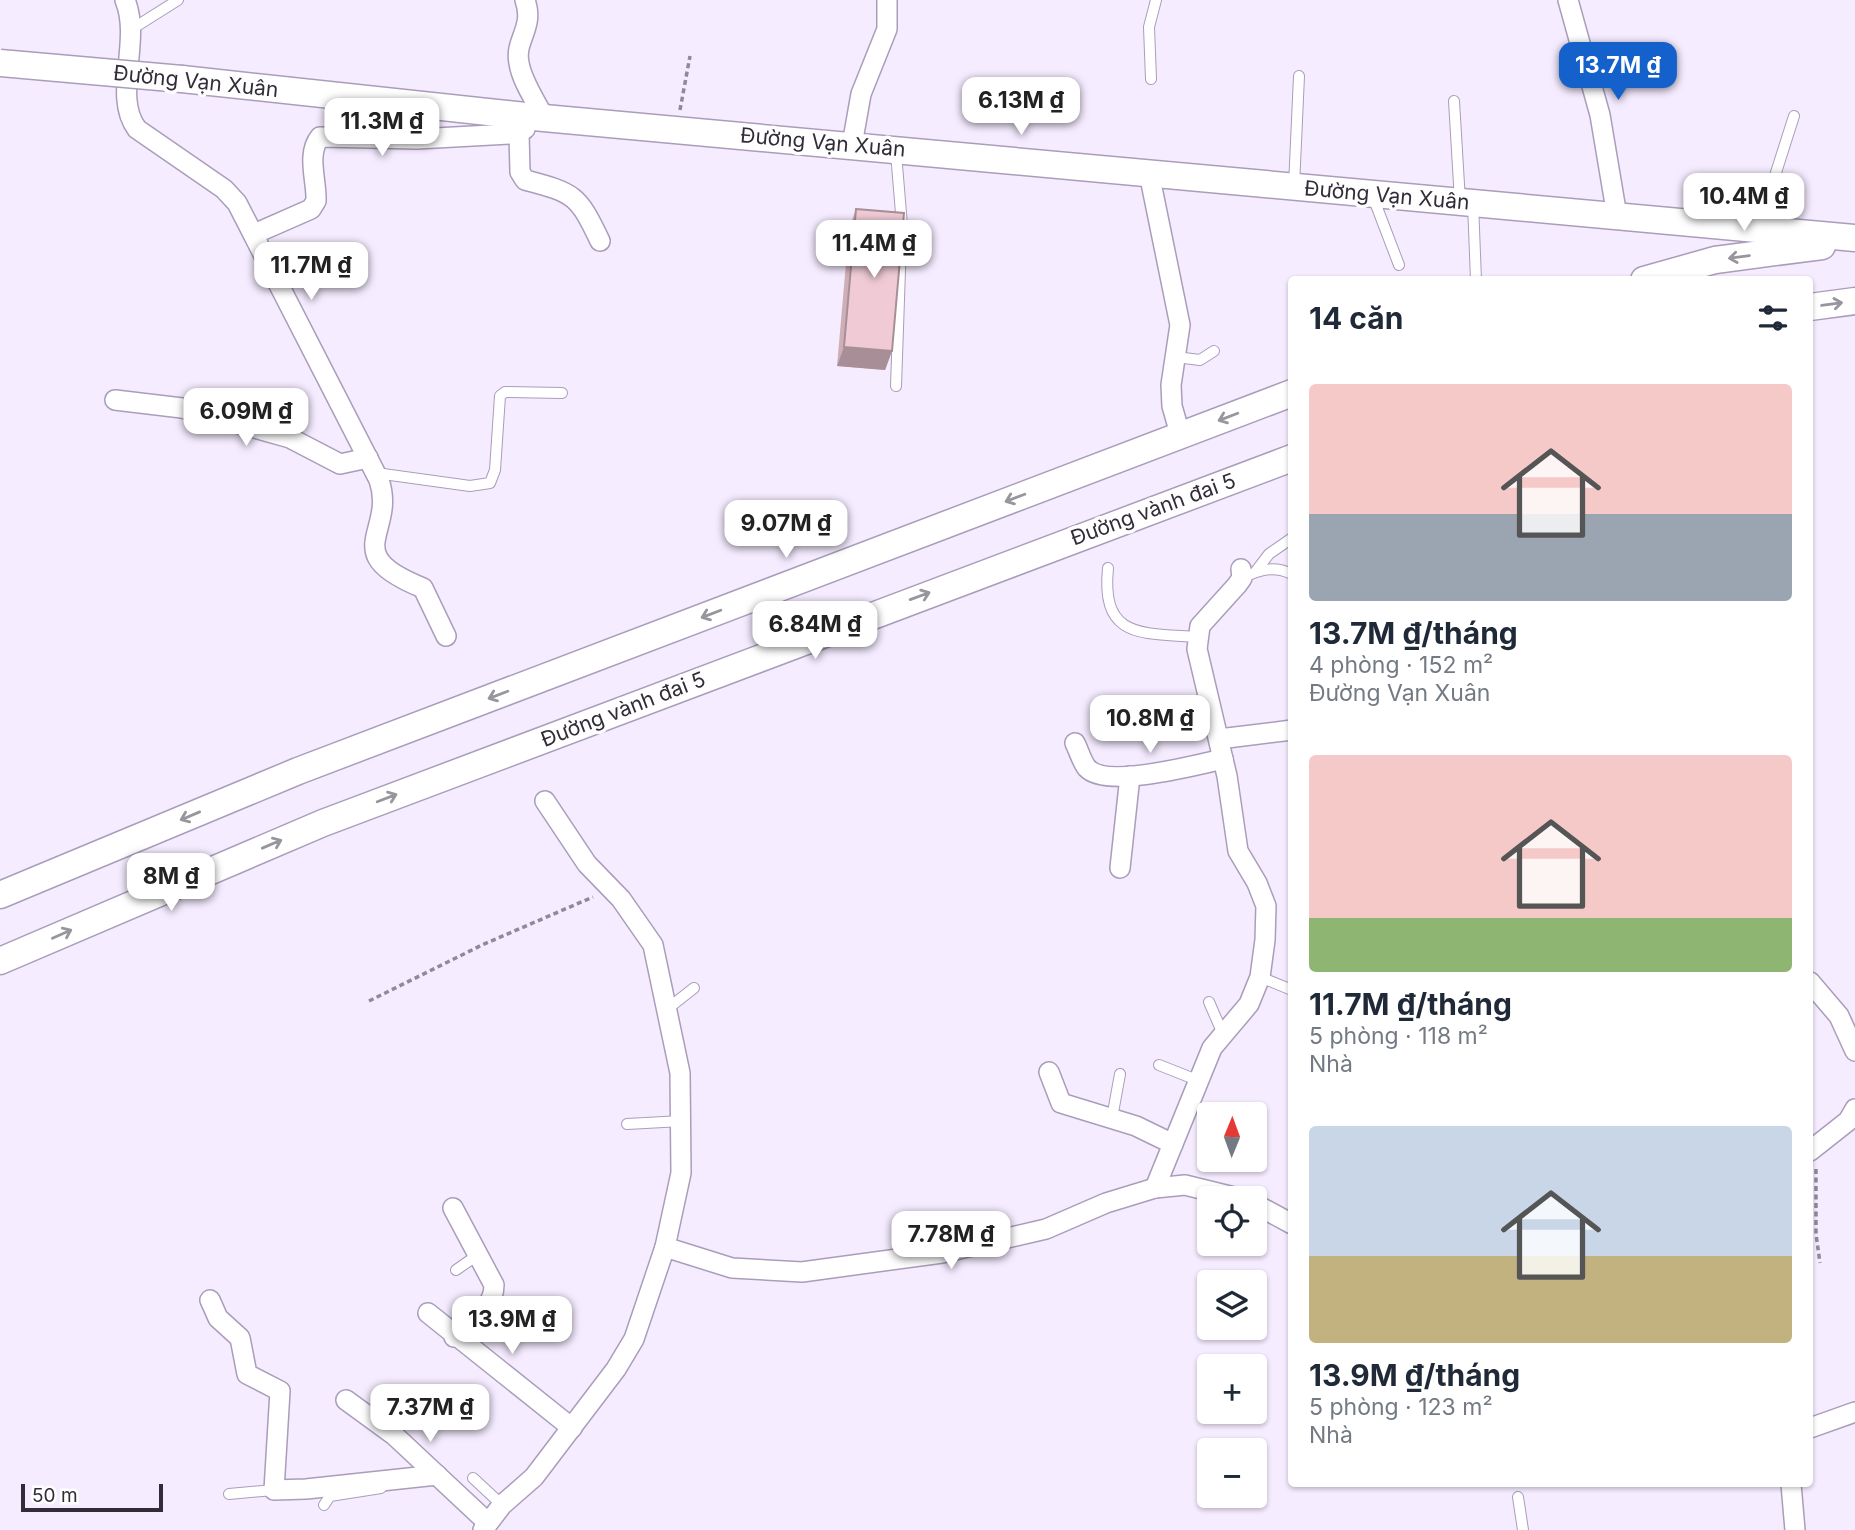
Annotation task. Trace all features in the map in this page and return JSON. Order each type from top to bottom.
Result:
[{"type":"main road","name":"Đường Vạn Xuân","points":[[0,63],[182,79],[529,124],[677,129],[1855,240]]},
{"type":"main road","points":[[1658,276],[1715,260],[1855,240]]},
{"type":"main road","points":[[1813,307],[1855,301]]},
{"type":"main road","points":[[0,895],[298,771],[1288,395]]},
{"type":"main road","name":"Đường vành đai 5","points":[[0,961],[323,823],[1288,460]]},
{"type":"street","points":[[125,0],[132,29],[127,104],[130,119],[137,129],[224,189],[237,204],[382,490],[374,534],[379,561],[398,578],[423,588],[446,636]]},
{"type":"street","points":[[525,0],[529,24],[519,50],[519,63],[529,124],[520,172],[525,180],[574,196],[583,205],[600,241]]},
{"type":"street","points":[[852,145],[861,94],[887,29],[887,0]]},
{"type":"street","points":[[1568,0],[1600,115],[1617,216]]},
{"type":"street","points":[[254,234],[311,209],[316,201],[314,144],[320,137],[417,139],[529,124]]},
{"type":"street","points":[[1149,173],[1180,324],[1172,406],[1178,427]]},
{"type":"street","points":[[115,401],[181,408],[290,438],[340,464],[372,466]]},
{"type":"street","points":[[1155,1188],[1212,1048],[1249,1004],[1260,977],[1266,906],[1257,883],[1238,851],[1223,759],[1196,637],[1200,626],[1246,573]]},
{"type":"street","points":[[1219,739],[1288,730]]},
{"type":"street","points":[[1075,743],[1087,768],[1096,775],[1152,775],[1223,759]]},
{"type":"street","points":[[1120,868],[1130,776]]},
{"type":"street","points":[[346,1400],[394,1435],[437,1475],[485,1526],[502,1505],[534,1476],[616,1369],[634,1339],[665,1247],[681,1173],[682,1121],[680,1073],[653,945],[641,925],[611,888],[587,864],[545,801]]},
{"type":"street","points":[[1813,986],[1839,1016],[1855,1051]]},
{"type":"street","points":[[1049,1073],[1060,1103],[1112,1118],[1173,1143]]},
{"type":"street","points":[[1813,1148],[1848,1121],[1855,1109]]},
{"type":"street","points":[[665,1247],[732,1268],[760,1272],[802,1272],[878,1264],[1046,1229],[1106,1203],[1155,1188],[1185,1185],[1197,1188]]},
{"type":"street","points":[[453,1208],[494,1285],[494,1297],[487,1308],[454,1337]]},
{"type":"street","points":[[1267,1210],[1288,1222]]},
{"type":"street","points":[[210,1300],[218,1318],[240,1338],[247,1374],[280,1391],[274,1490],[437,1475]]},
{"type":"street","points":[[428,1313],[454,1337],[572,1428]]},
{"type":"street","points":[[1813,1427],[1855,1412]]},
{"type":"street","points":[[1791,1487],[1795,1530]]},
{"type":"lane","points":[[132,29],[178,0]]},
{"type":"lane","points":[[1151,79],[1149,27],[1156,0]]},
{"type":"lane","points":[[1294,186],[1299,76]]},
{"type":"lane","points":[[1454,101],[1475,276]]},
{"type":"lane","points":[[1758,229],[1794,116]]},
{"type":"lane","points":[[896,149],[902,222],[896,386]]},
{"type":"lane","points":[[1371,194],[1399,265]]},
{"type":"lane","points":[[1176,357],[1200,360],[1214,351]]},
{"type":"lane","points":[[372,466],[470,486],[491,484],[495,470],[500,396],[505,392],[562,393]]},
{"type":"lane","points":[[1246,573],[1288,541]]},
{"type":"lane","points":[[1108,568],[1105,593],[1108,608],[1119,623],[1160,635],[1196,637]]},
{"type":"lane","points":[[1246,573],[1282,569],[1288,572]]},
{"type":"lane","points":[[1260,977],[1288,988]]},
{"type":"lane","points":[[666,1011],[694,988]]},
{"type":"lane","points":[[1209,1002],[1223,1034]]},
{"type":"lane","points":[[1159,1065],[1197,1080]]},
{"type":"lane","points":[[1112,1118],[1120,1074]]},
{"type":"lane","points":[[627,1124],[682,1121]]},
{"type":"lane","points":[[456,1270],[479,1254]]},
{"type":"lane","points":[[473,1478],[502,1505]]},
{"type":"lane","points":[[324,1505],[330,1496],[366,1493],[404,1479]]},
{"type":"lane","points":[[229,1494],[274,1490]]},
{"type":"lane","points":[[1518,1497],[1523,1530]]},
{"type":"path","points":[[677,129],[690,56]]},
{"type":"path","points":[[369,1000],[482,945],[611,888]]},
{"type":"path","points":[[1813,1148],[1816,1234],[1820,1263]]},
{"type":"building","points":[[856,209],[904,213],[892,351],[844,347]]}]
